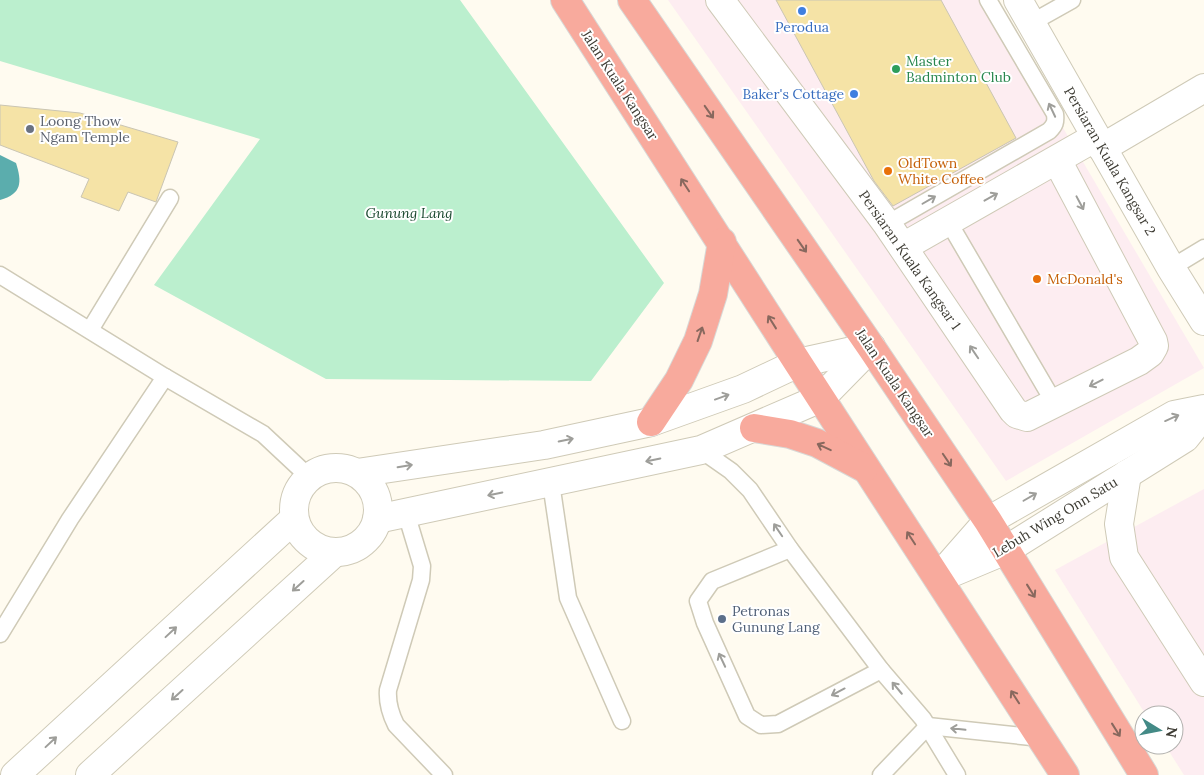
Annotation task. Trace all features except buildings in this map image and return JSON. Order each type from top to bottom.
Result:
[{"type":"highway","name":"Jalan Kuala Kangsar","points":[[565,0],[1065,775]]},
{"type":"highway","name":"Jalan Kuala Kangsar","points":[[632,0],[871,347],[988,521],[1144,775]]},
{"type":"highway","points":[[651,422],[679,380],[698,341],[713,294],[722,242]]},
{"type":"highway","points":[[754,428],[790,434],[817,443],[867,470]]},
{"type":"street","name":"Persiaran Kuala Kangsar 1","points":[[720,0],[887,224],[1013,410],[1027,417],[1139,361],[1153,350],[1154,346],[1154,341],[1057,160]]},
{"type":"street","name":"Persiaran Kuala Kangsar 2","points":[[1018,0],[1171,268],[1204,321]]},
{"type":"street","points":[[903,247],[1057,160],[1099,143],[1204,88]]},
{"type":"street","points":[[357,473],[544,445],[651,422],[743,389],[798,363],[871,347]]},
{"type":"street","points":[[377,519],[701,450],[821,398],[871,347]]},
{"type":"street","name":"Lebuh Wing Onn Satu","points":[[938,578],[988,521],[1174,415],[1204,409]]},
{"type":"street","name":"Lebuh Wing Onn Satu","points":[[938,578],[1006,550],[1185,438],[1204,414]]},
{"type":"street","points":[[346,468],[357,473],[367,482],[374,492],[378,505],[377,519],[373,530],[366,540],[346,552],[334,553],[320,550],[308,542],[299,532],[294,519],[293,507],[301,485],[309,477],[320,470],[346,468]]},
{"type":"street","points":[[1127,474],[1119,524],[1124,558],[1204,682]]},
{"type":"street","points":[[16,775],[294,519]]},
{"type":"street","points":[[90,775],[334,553]]},
{"type":"lane","points":[[887,224],[1049,131],[1054,126],[1055,114],[988,0]]},
{"type":"lane","points":[[1031,23],[1072,0]]},
{"type":"lane","points":[[90,330],[170,198]]},
{"type":"lane","points":[[948,221],[1055,404]]},
{"type":"lane","points":[[1171,268],[1204,248]]},
{"type":"lane","points":[[0,275],[164,377],[263,434],[309,477]]},
{"type":"lane","points":[[0,634],[70,519],[164,377]]},
{"type":"lane","points":[[701,450],[731,470],[750,490],[790,549],[881,670],[928,726],[957,775]]},
{"type":"lane","points":[[550,483],[568,598],[622,721]]},
{"type":"lane","points":[[406,513],[422,566],[421,580],[388,690],[388,701],[391,715],[396,725],[444,775]]},
{"type":"lane","points":[[790,549],[712,581],[698,601],[704,622],[747,716],[760,725],[778,724],[881,670]]},
{"type":"lane","points":[[928,726],[1042,738]]},
{"type":"lane","points":[[881,775],[928,726]]},
{"type":"shaded area","points":[[668,0],[988,0],[1204,368],[1006,481]]},
{"type":"shaded area","points":[[1204,489],[1204,775],[1184,775],[1171,755],[1184,755],[1184,705],[1140,705],[1055,570]]},
{"type":"green space","name":"Gunung Lang","points":[[0,0],[460,0],[664,283],[591,381],[326,379],[154,285],[260,139],[0,61]]},
{"type":"water","points":[[0,155],[16,163],[19,181],[13,194],[0,200]]},
{"type":"place","name":"Perodua","points":[[802,11]]},
{"type":"place","name":"Master Badminton Club","points":[[896,69]]},
{"type":"place","name":"Baker's Cottage","points":[[854,94]]},
{"type":"place","name":"Loong Thow Ngam Temple","points":[[30,129]]},
{"type":"place","name":"OldTown White Coffee","points":[[888,171]]},
{"type":"place","name":"McDonald's","points":[[1037,279]]},
{"type":"place","name":"Petronas Gunung Lang","points":[[722,619]]}]
